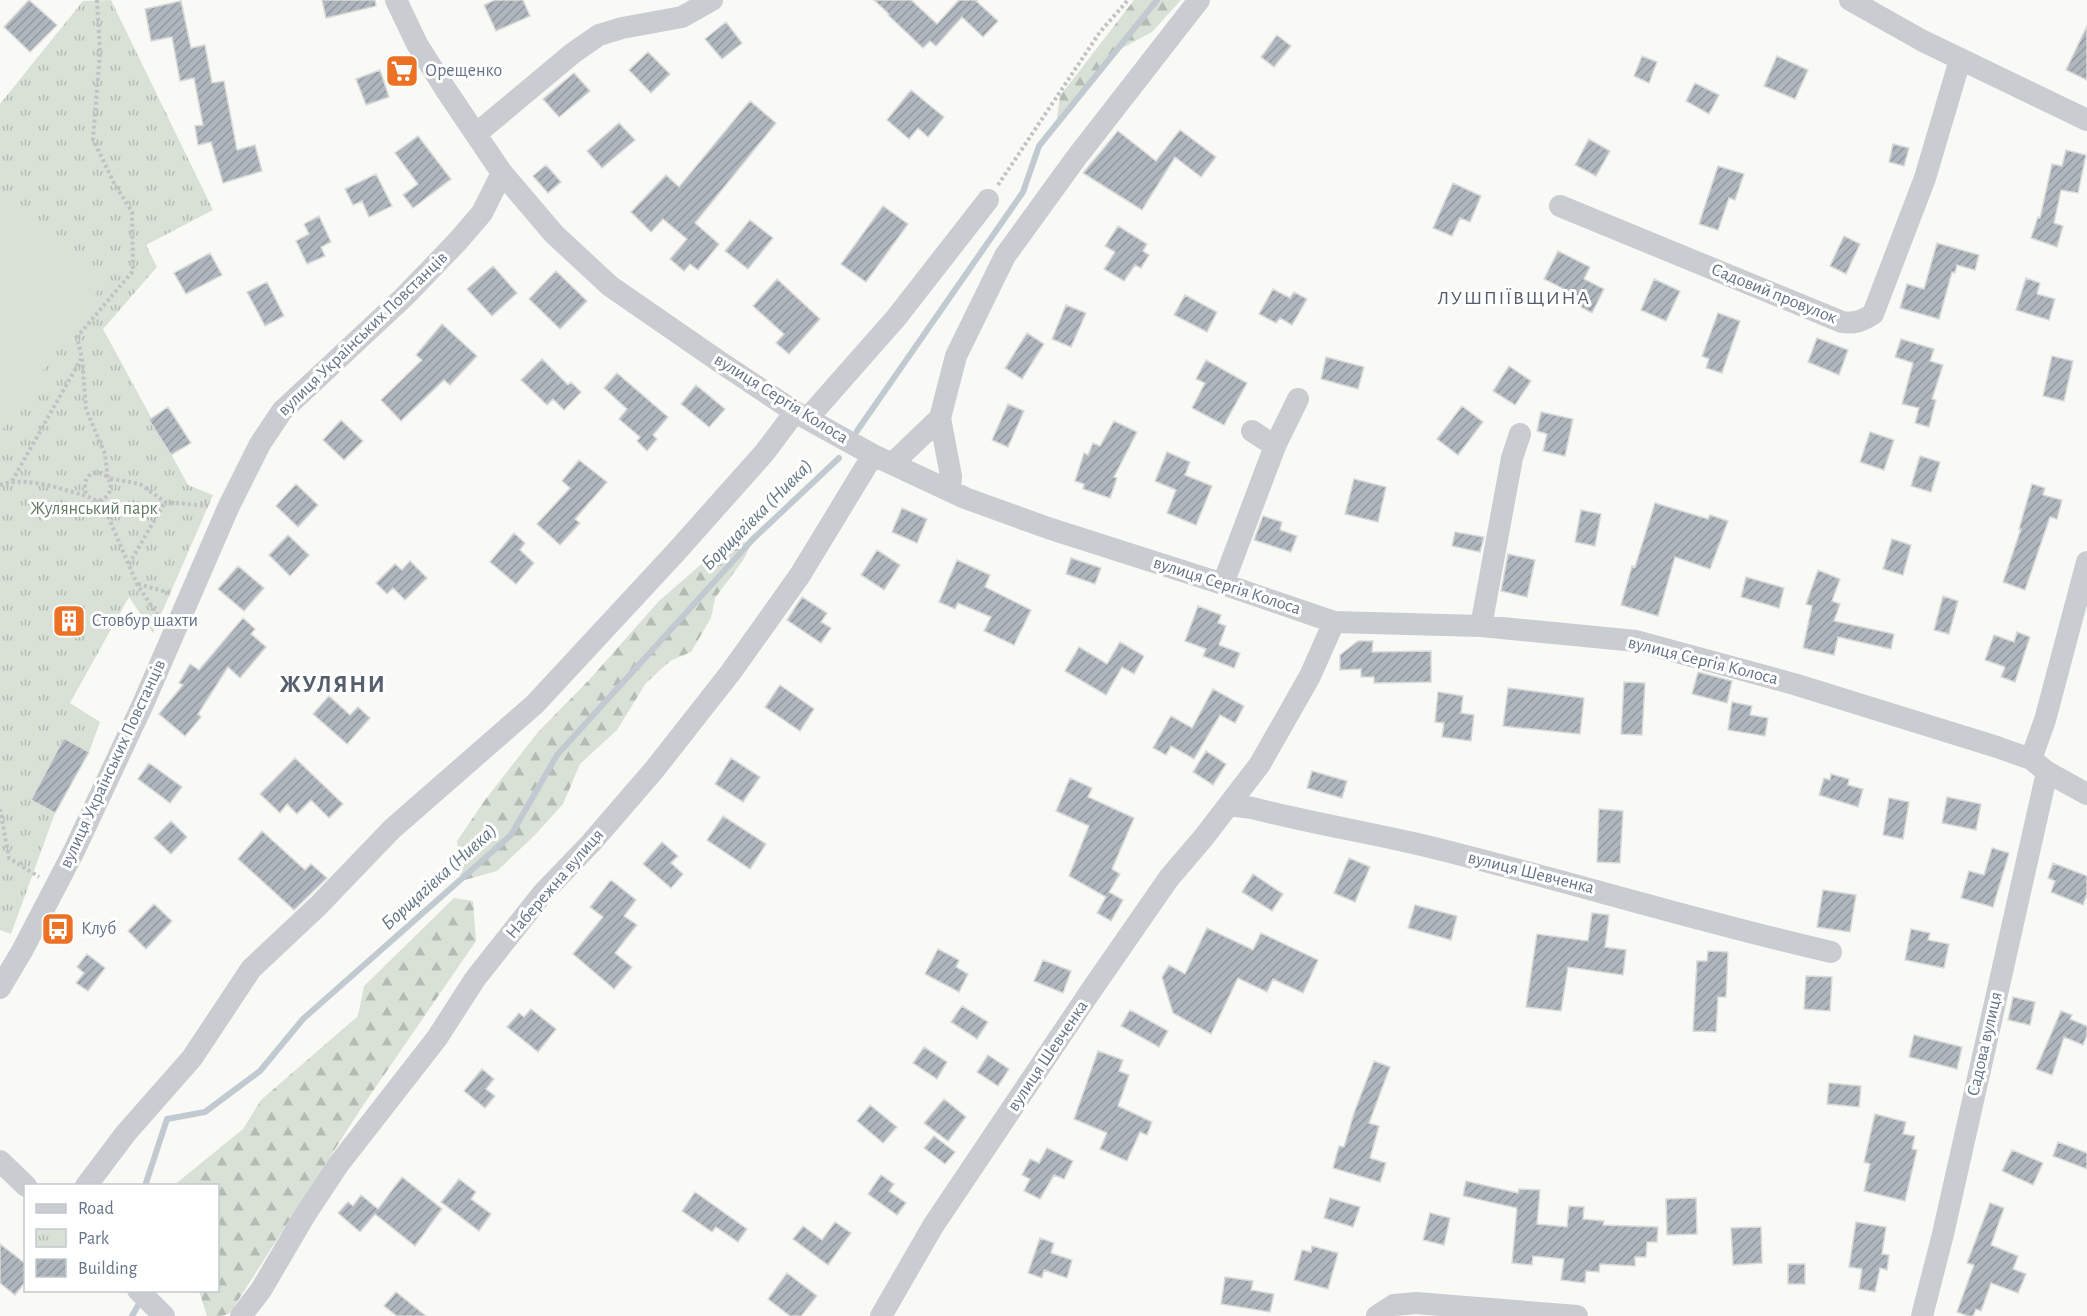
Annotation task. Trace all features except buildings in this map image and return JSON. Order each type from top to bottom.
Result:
[{"type":"street","name":"вулиця Сергія Колоса","points":[[396,0],[417,44],[502,173],[554,234],[610,286],[801,416],[882,460],[964,498],[1334,622],[1481,626],[1636,641],[1794,684],[2039,766],[2087,794]]},
{"type":"street","points":[[476,134],[573,52],[599,35],[622,28],[682,17],[712,0]]},
{"type":"street","points":[[950,491],[951,476],[940,418],[956,356],[1005,256],[1055,186],[1199,0]]},
{"type":"street","points":[[1850,0],[1960,60],[2087,120]]},
{"type":"street","name":"Садовий провулок","points":[[1560,206],[1842,322],[1854,324],[1873,314],[1938,138],[1960,60]]},
{"type":"street","name":"вулиця Українських Повстанців","points":[[0,988],[74,851],[143,704],[228,508],[260,444],[282,411],[404,297],[457,243],[482,213],[502,173]]},
{"type":"street","points":[[87,1184],[126,1133],[192,1058],[250,969],[319,905],[392,829],[535,704],[765,452],[896,318],[988,200]]},
{"type":"street","points":[[1223,584],[1275,446],[1298,399]]},
{"type":"street","name":"Набережна вулиця","points":[[241,1316],[261,1290],[305,1215],[338,1165],[437,1038],[475,979],[543,893],[591,843],[654,770],[731,672],[882,460],[940,418]]},
{"type":"street","points":[[1252,431],[1275,446]]},
{"type":"street","points":[[1481,626],[1512,458],[1520,434]]},
{"type":"street","name":"Садова вулиця","points":[[1922,1316],[1943,1234],[2039,766],[2045,720],[2087,562]]},
{"type":"street","name":"вулиця Шевченка","points":[[881,1316],[933,1226],[1090,992],[1169,878],[1260,764],[1305,686],[1334,622]]},
{"type":"street","name":"вулиця Шевченка","points":[[1229,805],[1429,847],[1665,908],[1744,932],[1831,952]]},
{"type":"street","points":[[1,1164],[24,1184]]},
{"type":"street","points":[[140,1292],[164,1316]]},
{"type":"street","points":[[1377,1316],[1394,1305],[1416,1303],[1577,1316]]},
{"type":"path","points":[[0,485],[12,481],[54,487],[94,500],[101,500],[109,495],[111,486],[105,454],[86,408],[82,358],[77,337],[133,271],[132,212],[114,183],[93,139],[100,52],[97,0]]},
{"type":"path","points":[[988,200],[1100,32],[1128,0]]},
{"type":"path","points":[[12,481],[82,358]]},
{"type":"path","points":[[87,496],[84,488],[86,478],[92,473],[101,473],[108,478],[140,484],[165,502],[201,506]]},
{"type":"path","points":[[101,500],[137,584],[171,638]]},
{"type":"path","points":[[129,565],[165,502]]},
{"type":"path","points":[[137,584],[189,598]]},
{"type":"path","points":[[0,809],[9,858],[42,879]]},
{"type":"green space","name":"Жулянський парк","points":[[111,0],[213,210],[146,245],[157,267],[103,329],[188,485],[213,495],[153,633],[129,597],[70,703],[100,722],[89,752],[64,739],[31,800],[55,813],[11,934],[0,930],[0,104],[83,1]]},
{"type":"green space","points":[[1134,0],[1181,0],[1152,32],[1115,52],[1056,125],[1060,96]]},
{"type":"green space","points":[[0,203],[107,277],[0,433]]},
{"type":"green space","points":[[753,539],[744,559],[715,598],[711,618],[691,652],[670,661],[646,683],[617,730],[580,764],[563,804],[497,871],[461,881],[457,841],[485,800],[538,732],[589,680],[659,601],[713,554]]},
{"type":"green space","points":[[454,898],[473,901],[476,941],[360,1110],[230,1313],[222,1316],[207,1316],[199,1292],[219,1292],[219,1184],[175,1184],[243,1129],[261,1100],[358,1016],[364,986]]},
{"type":"waterway","name":"Борщагівка (Нивка)","points":[[857,431],[1023,192],[1039,146],[1157,0]]},
{"type":"waterway","name":"Борщагівка (Нивка)","points":[[146,1184],[167,1119],[205,1112],[260,1071],[303,1019],[511,835],[557,755],[753,539],[839,458]]},
{"type":"waterway","name":"Борщагівка (Нивка)","points":[[132,1316],[140,1302]]},
{"type":"place","name":"Орещенко","points":[[402,71]]},
{"type":"place","name":"Cтовбур шахти","points":[[69,621]]},
{"type":"place","name":"Клуб","points":[[58,929]]},
{"type":"district","name":"ЛУШПІЇВЩИНА","points":[[1514,298]]},
{"type":"district","name":"ЖУЛЯНИ","points":[[333,685]]}]
